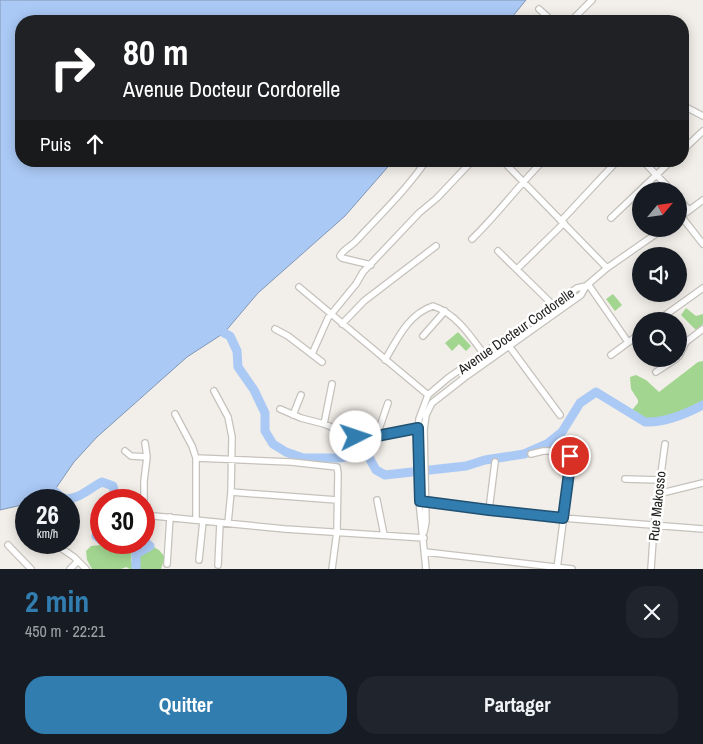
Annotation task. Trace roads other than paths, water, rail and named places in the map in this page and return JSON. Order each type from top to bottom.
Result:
[{"type":"street","points":[[577,15],[592,0]]},
{"type":"street","points":[[539,9],[546,15]]},
{"type":"street","points":[[689,109],[703,116]]},
{"type":"street","points":[[689,144],[703,131]]},
{"type":"street","points":[[371,265],[342,258],[340,256],[341,253],[355,243],[408,187],[422,167]]},
{"type":"street","points":[[312,354],[326,322],[363,272],[413,218],[437,198],[466,167]]},
{"type":"street","points":[[509,167],[607,268]]},
{"type":"street","points":[[472,239],[494,218],[537,167]]},
{"type":"street","points":[[517,269],[612,167]]},
{"type":"street","points":[[649,167],[663,182]]},
{"type":"street","points":[[612,218],[665,167]]},
{"type":"street","points":[[689,210],[703,200]]},
{"type":"street","points":[[688,226],[703,244]]},
{"type":"street","name":"Avenue Docteur Cordorelle","points":[[428,395],[448,378],[552,304],[577,288],[587,285],[607,268],[650,238]]},
{"type":"street","points":[[342,324],[364,301],[436,246]]},
{"type":"street","points":[[498,251],[552,304]]},
{"type":"street","points":[[426,569],[423,536],[422,465],[425,422],[432,403],[581,295],[587,285],[628,342]]},
{"type":"street","points":[[300,287],[428,395],[421,412],[418,428],[422,465]]},
{"type":"street","points":[[670,312],[703,288]]},
{"type":"street","points":[[385,360],[397,339],[413,318],[433,306],[445,311],[471,337],[483,353]]},
{"type":"street","points":[[423,336],[445,311]]},
{"type":"street","points":[[687,341],[703,329]]},
{"type":"street","points":[[275,330],[288,336],[322,362]]},
{"type":"street","points":[[610,355],[632,339]]},
{"type":"street","points":[[509,346],[560,415]]},
{"type":"street","points":[[656,372],[664,367]]},
{"type":"street","points":[[324,424],[332,384]]},
{"type":"street","points":[[214,391],[228,417],[232,437],[231,492],[228,523]]},
{"type":"street","points":[[293,415],[301,395]]},
{"type":"street","points":[[377,436],[388,402]]},
{"type":"street","points":[[280,409],[356,437],[377,436],[418,428]]},
{"type":"street","points":[[176,414],[196,458],[196,520]]},
{"type":"street","points":[[146,443],[144,515],[285,529],[423,536]]},
{"type":"street","name":"Rue Makosso","points":[[651,569],[654,526],[665,444]]},
{"type":"street","points":[[125,451],[131,456],[147,457]]},
{"type":"street","points":[[531,454],[543,451],[564,451],[570,456],[557,568]]},
{"type":"street","points":[[196,458],[232,458],[337,467],[336,531],[332,569]]},
{"type":"street","points":[[489,510],[495,462]]},
{"type":"street","points":[[625,479],[660,480]]},
{"type":"street","points":[[658,494],[703,482]]},
{"type":"street","points":[[231,492],[337,500]]},
{"type":"street","points":[[377,500],[384,535]]},
{"type":"street","points":[[422,501],[563,518],[703,529]]},
{"type":"street","points":[[167,564],[170,517]]},
{"type":"street","points":[[199,560],[203,521]]},
{"type":"street","points":[[218,564],[220,523]]},
{"type":"street","points":[[8,545],[31,569]]},
{"type":"street","points":[[425,552],[572,569]]},
{"type":"street","points":[[68,554],[86,569]]},
{"type":"street","points":[[70,569],[78,561]]},
{"type":"water","points":[[0,0],[526,0],[514,15],[15,15],[15,167],[388,167],[345,216],[258,293],[224,333],[187,357],[97,437],[74,462],[55,489],[15,489],[15,507],[0,510]]},
{"type":"waterway","points":[[224,333],[230,336],[237,351],[238,367],[254,390],[265,413],[265,431],[273,444],[286,452],[303,458],[339,458],[367,454],[376,470],[385,475],[466,466],[485,460],[524,454],[547,444],[562,432],[580,403],[596,392],[645,422],[675,417],[703,405]]},
{"type":"waterway","points":[[80,494],[102,482],[113,486],[114,489]]},
{"type":"waterway","points":[[136,554],[136,569]]}]
